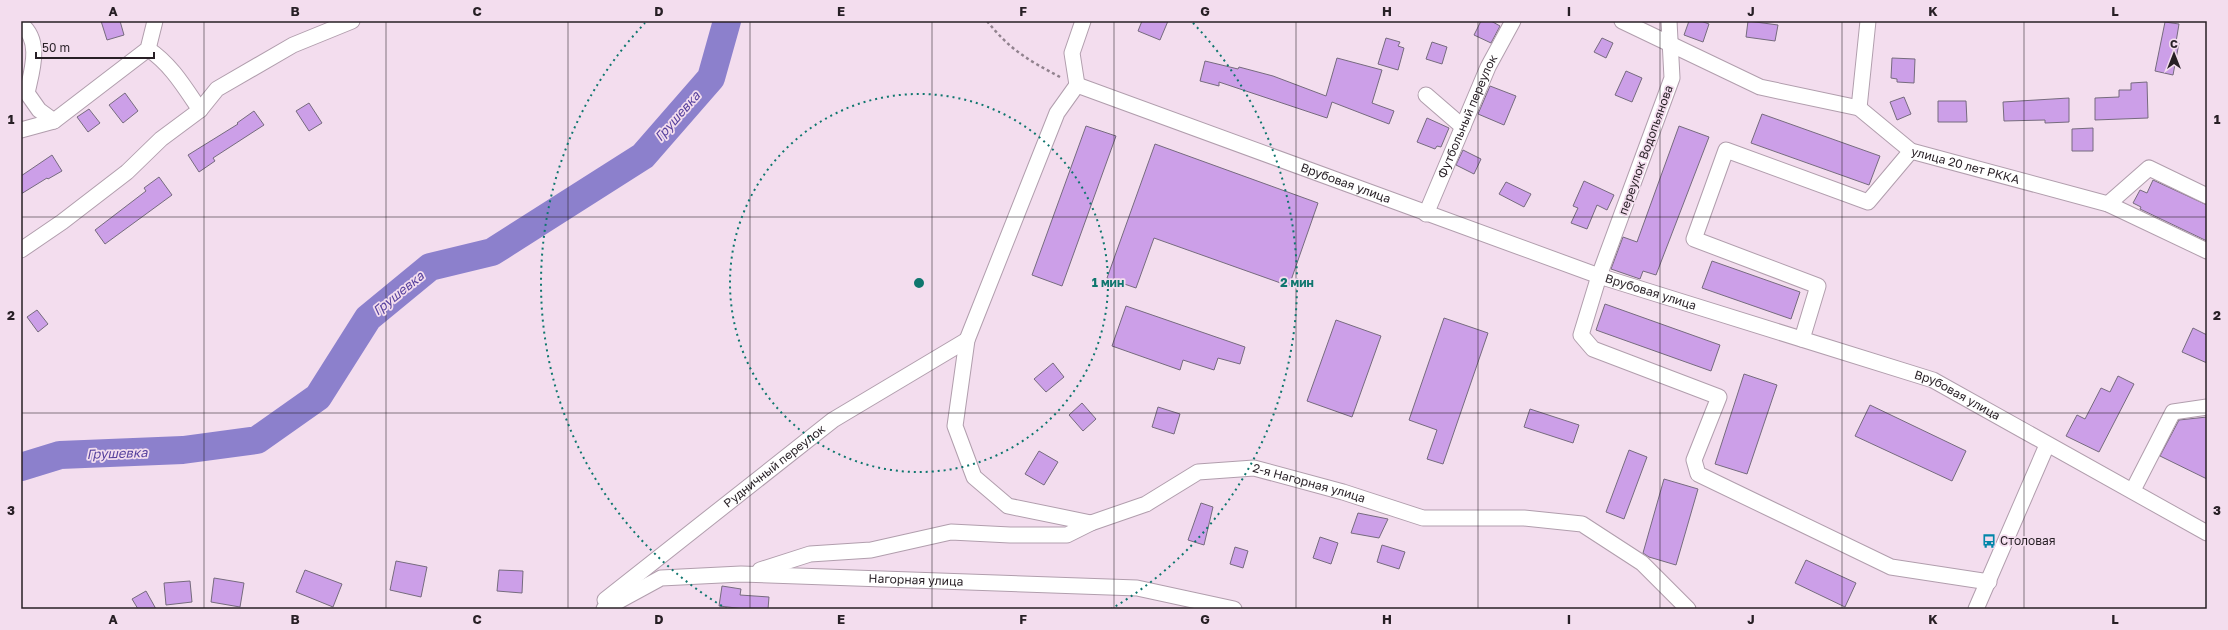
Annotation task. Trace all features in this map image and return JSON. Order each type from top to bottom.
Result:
[{"type":"street","points":[[21,130],[54,121],[148,49],[155,21]]},
{"type":"street","points":[[21,250],[62,222],[126,172],[161,139],[200,110],[217,89],[256,64],[293,45],[352,21]]},
{"type":"street","points":[[967,340],[1057,113],[1077,85],[1072,53],[1083,21]]},
{"type":"street","name":"Футбольный переулок","points":[[1426,214],[1488,67],[1513,21]]},
{"type":"street","name":"улица 20 лет РККА","points":[[1622,21],[1671,46],[1760,87],[1858,108],[1911,150],[2108,204],[2207,251]]},
{"type":"street","name":"переулок Водопьянова","points":[[1669,21],[1672,78],[1600,276],[1581,335],[1593,349],[1719,397],[1694,460],[1698,474],[1892,567],[1989,582]]},
{"type":"street","points":[[1858,108],[1868,21]]},
{"type":"street","points":[[21,24],[27,30],[34,47],[24,97],[54,121]]},
{"type":"street","points":[[148,49],[161,58],[183,84],[200,110]]},
{"type":"street","name":"Врубовая улица","points":[[1077,85],[1426,214],[1600,276],[1933,380],[2047,445],[2133,490],[2207,532]]},
{"type":"street","points":[[1426,95],[1463,127]]},
{"type":"street","points":[[1802,339],[1818,286],[1694,238],[1726,150],[1868,202],[1911,150]]},
{"type":"street","points":[[2108,204],[2149,168],[2207,196]]},
{"type":"street","name":"2-я Нагорная улица","points":[[967,340],[956,426],[974,477],[1008,506],[1092,522],[1146,504],[1198,472],[1254,468],[1343,492],[1422,518],[1524,518],[1582,524],[1642,563],[1688,609]]},
{"type":"street","name":"Рудничный переулок","points":[[594,609],[833,420],[967,340]]},
{"type":"street","points":[[2133,490],[2172,412],[2207,407]]},
{"type":"street","points":[[1976,609],[1989,582],[2047,445]]},
{"type":"street","points":[[741,574],[771,568],[810,554],[871,550],[951,532],[1010,535],[1067,535],[1092,522]]},
{"type":"street","name":"Нагорная улица","points":[[604,609],[661,578],[741,574],[1137,588],[1234,609]]},
{"type":"path","points":[[987,21],[1002,40],[1029,60],[1077,85]]},
{"type":"building","points":[[101,21],[120,21],[124,35],[107,40]]},
{"type":"building","points":[[1142,21],[1168,21],[1160,40],[1138,31]]},
{"type":"building","points":[[1481,21],[1491,21],[1500,26],[1491,43],[1474,35]]},
{"type":"building","points":[[1689,21],[1701,21],[1709,24],[1703,42],[1684,35]]},
{"type":"building","points":[[1748,21],[1778,25],[1775,41],[1746,37]]},
{"type":"building","points":[[2165,22],[2179,24],[2176,42],[2179,43],[2173,75],[2155,71]]},
{"type":"building","points":[[1386,38],[1400,42],[1398,46],[1404,48],[1398,70],[1378,64]]},
{"type":"building","points":[[1602,38],[1613,43],[1606,58],[1594,52]]},
{"type":"building","points":[[1432,42],[1447,47],[1442,64],[1426,59]]},
{"type":"building","points":[[1337,58],[1382,70],[1372,103],[1394,111],[1389,124],[1332,102],[1327,118],[1219,82],[1219,86],[1200,81],[1205,61],[1238,69],[1239,67],[1273,76],[1326,96]]},
{"type":"building","points":[[1892,58],[1915,59],[1914,83],[1897,82],[1897,79],[1891,78]]},
{"type":"building","points":[[1626,71],[1642,78],[1632,102],[1615,95]]},
{"type":"building","points":[[2147,82],[2148,118],[2095,120],[2095,98],[2119,97],[2119,90],[2131,90],[2131,83]]},
{"type":"building","points":[[1490,86],[1516,96],[1504,125],[1478,114]]},
{"type":"building","points":[[125,93],[138,111],[123,123],[109,105]]},
{"type":"building","points":[[1904,97],[1911,114],[1897,120],[1890,102]]},
{"type":"building","points":[[2069,98],[2069,122],[2045,123],[2045,120],[2004,121],[2003,102]]},
{"type":"building","points":[[1938,101],[1966,101],[1967,122],[1938,122]]},
{"type":"building","points":[[309,103],[322,123],[309,131],[296,111]]},
{"type":"building","points":[[89,109],[100,123],[88,132],[77,117]]},
{"type":"building","points":[[254,111],[264,125],[213,158],[215,161],[199,172],[188,155],[238,124],[237,123]]},
{"type":"building","points":[[1762,114],[1880,156],[1869,185],[1751,143]]},
{"type":"building","points":[[1427,118],[1449,128],[1441,147],[1437,146],[1435,149],[1417,142]]},
{"type":"building","points":[[1086,126],[1116,136],[1062,286],[1032,275]]},
{"type":"building","points":[[1679,126],[1709,137],[1656,275],[1643,271],[1640,279],[1611,269],[1623,237],[1637,242]]},
{"type":"building","points":[[2093,128],[2093,151],[2072,151],[2072,129]]},
{"type":"building","points":[[1155,144],[1318,203],[1289,286],[1154,238],[1136,288],[1107,278]]},
{"type":"building","points":[[1463,150],[1481,159],[1474,174],[1456,165]]},
{"type":"building","points":[[52,155],[62,171],[48,179],[47,178],[21,194],[21,176]]},
{"type":"building","points":[[159,177],[172,195],[105,244],[95,230],[146,191],[144,188]]},
{"type":"building","points":[[2153,180],[2207,205],[2207,241],[2140,209],[2141,207],[2133,203],[2140,190],[2147,193]]},
{"type":"building","points":[[1584,181],[1614,195],[1607,210],[1597,205],[1587,229],[1571,223],[1578,208],[1573,206]]},
{"type":"building","points":[[1506,182],[1531,194],[1524,207],[1499,194]]},
{"type":"building","points":[[1712,261],[1800,292],[1791,319],[1702,288]]},
{"type":"building","points":[[1605,304],[1720,345],[1711,371],[1596,330]]},
{"type":"building","points":[[1126,306],[1245,347],[1240,364],[1218,358],[1214,370],[1183,360],[1180,370],[1112,346]]},
{"type":"building","points":[[37,310],[48,324],[38,332],[27,317]]},
{"type":"building","points":[[1444,318],[1488,333],[1443,464],[1427,459],[1437,430],[1409,420]]},
{"type":"building","points":[[1336,320],[1381,336],[1352,417],[1307,401]]},
{"type":"building","points":[[2193,328],[2207,335],[2207,363],[2182,352]]},
{"type":"building","points":[[1053,363],[1064,377],[1046,392],[1034,379]]},
{"type":"building","points":[[1744,374],[1777,385],[1747,474],[1715,464]]},
{"type":"building","points":[[2118,376],[2134,384],[2099,452],[2066,436],[2077,415],[2085,419],[2101,388],[2110,392]]},
{"type":"building","points":[[1082,403],[1096,419],[1083,431],[1069,415]]},
{"type":"building","points":[[1870,405],[1966,451],[1952,481],[1855,436]]},
{"type":"building","points":[[1158,407],[1180,414],[1174,434],[1152,427]]},
{"type":"building","points":[[1530,409],[1579,425],[1573,443],[1524,427]]},
{"type":"building","points":[[2207,417],[2207,479],[2160,456],[2179,420]]},
{"type":"building","points":[[1629,450],[1647,457],[1624,519],[1606,512]]},
{"type":"building","points":[[1039,451],[1058,462],[1044,485],[1025,474]]},
{"type":"building","points":[[1664,479],[1698,489],[1676,565],[1649,557],[1643,553]]},
{"type":"building","points":[[1201,503],[1213,507],[1204,545],[1188,540]]},
{"type":"building","points":[[1358,513],[1388,519],[1379,538],[1351,533]]},
{"type":"building","points":[[1320,537],[1338,543],[1331,564],[1313,558]]},
{"type":"building","points":[[1382,545],[1405,552],[1399,569],[1377,562]]},
{"type":"building","points":[[1235,547],[1248,551],[1243,568],[1230,564]]},
{"type":"building","points":[[1806,560],[1856,583],[1845,607],[1795,583]]},
{"type":"building","points":[[396,561],[427,567],[421,597],[390,590]]},
{"type":"building","points":[[305,570],[342,584],[333,607],[296,592]]},
{"type":"building","points":[[499,570],[523,571],[522,593],[497,591]]},
{"type":"building","points":[[214,578],[244,583],[240,607],[211,602]]},
{"type":"building","points":[[190,581],[192,602],[166,605],[164,583]]},
{"type":"building","points":[[722,586],[741,589],[740,595],[769,597],[768,609],[745,609],[719,606]]},
{"type":"building","points":[[146,591],[156,609],[138,609],[132,599]]},
{"type":"waterway","name":"Грушевка","points":[[21,467],[60,455],[183,450],[257,440],[318,397],[368,318],[430,267],[492,252],[643,156],[711,78],[727,21]]},
{"type":"place","name":"Столовая","points":[[1989,541]]}]
